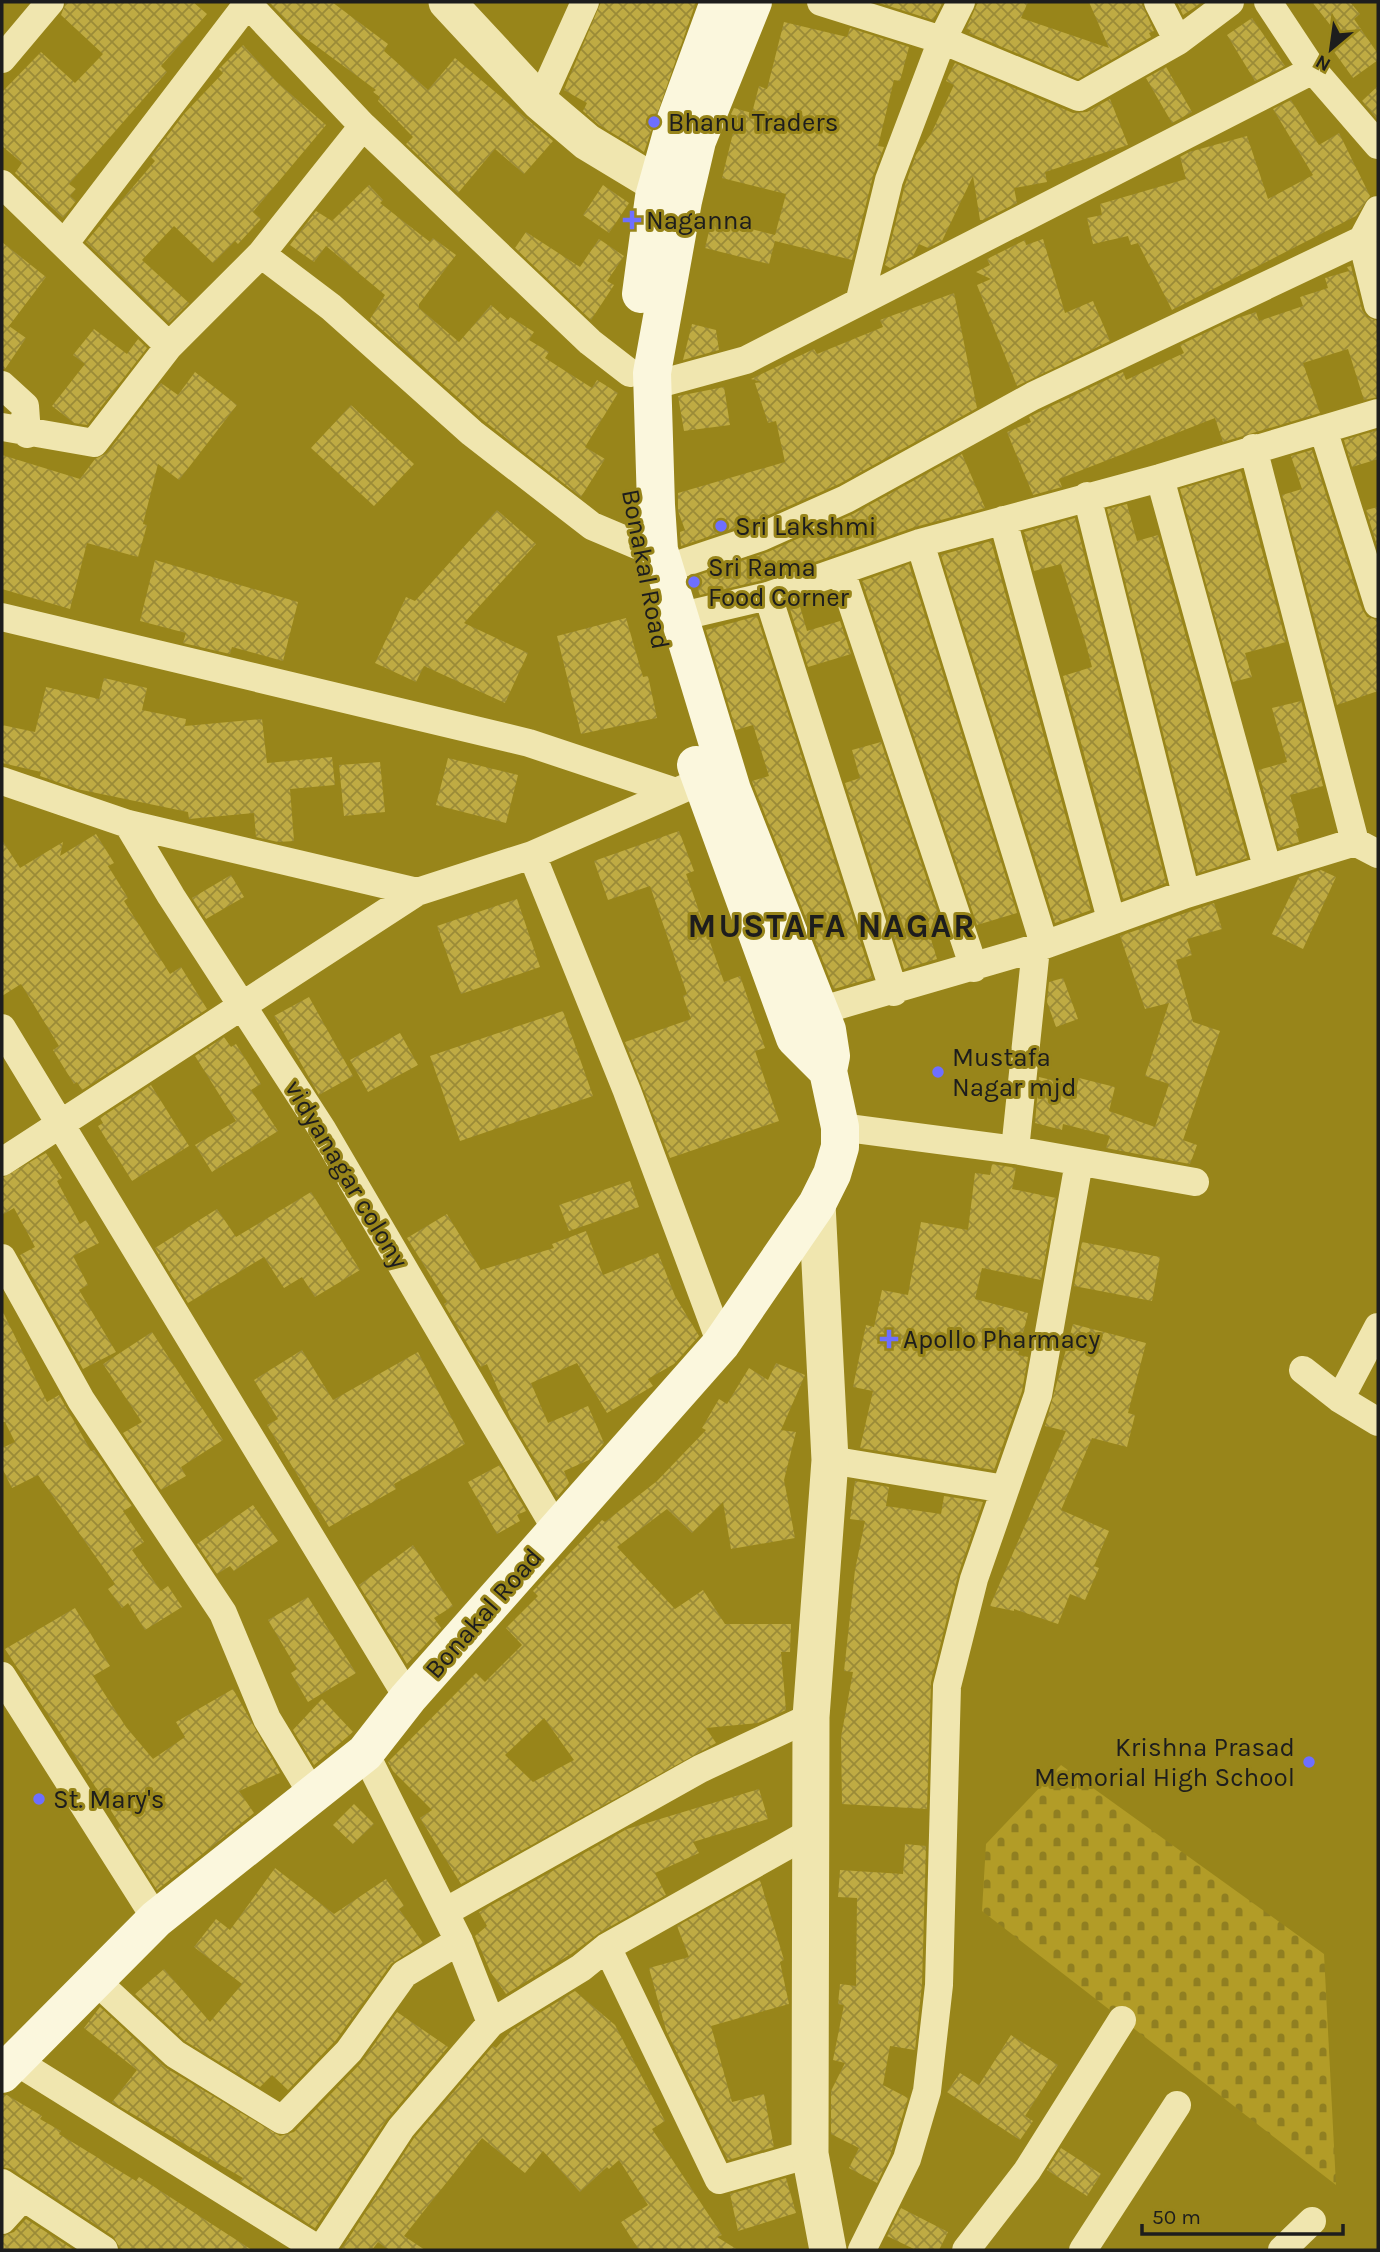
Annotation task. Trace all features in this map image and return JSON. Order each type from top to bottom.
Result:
[{"type":"main road","name":"Bonakal Road","points":[[719,2],[675,122],[671,193],[641,380],[626,425],[630,508],[687,786],[795,1038],[828,1070]]},
{"type":"main road","name":"Bonakal Road","points":[[671,193],[697,141],[753,2]]},
{"type":"main road","name":"Bonakal Road","points":[[8,2067],[156,1919],[365,1753],[408,1698],[721,1344],[817,1204],[832,1174],[840,1147],[840,1126],[828,1070],[830,1043],[732,790],[659,551],[641,380]]},
{"type":"street","points":[[2,60],[50,2]]},
{"type":"street","points":[[447,2],[540,102],[587,142],[671,193]]},
{"type":"street","points":[[540,102],[585,2]]},
{"type":"street","points":[[821,2],[942,40],[1079,97],[1178,41],[1230,2]]},
{"type":"street","points":[[860,299],[889,180],[942,40],[961,2]]},
{"type":"street","points":[[1158,2],[1178,41]]},
{"type":"street","points":[[1268,2],[1313,70],[1378,145]]},
{"type":"street","points":[[64,244],[247,3],[363,126],[590,342],[641,380],[746,359],[1313,70]]},
{"type":"street","points":[[2,385],[25,406],[14,430],[94,443],[169,346],[261,254],[363,126]]},
{"type":"street","points":[[2,184],[169,346]]},
{"type":"street","points":[[665,569],[761,537],[846,499],[1033,396],[1362,240],[1378,210]]},
{"type":"street","points":[[1362,240],[1378,305]]},
{"type":"street","points":[[261,254],[331,307],[472,433],[592,526],[637,545]]},
{"type":"street","points":[[678,617],[768,596],[920,542],[1160,478],[1253,448],[1378,413]]},
{"type":"street","points":[[1323,429],[1378,604]]},
{"type":"street","points":[[819,1011],[974,968],[1267,867],[1367,848],[1253,448]]},
{"type":"street","points":[[1160,478],[1267,867]]},
{"type":"street","points":[[1087,496],[1186,894]]},
{"type":"street","points":[[1003,520],[1111,919]]},
{"type":"street","points":[[920,542],[1040,946],[1015,1150]]},
{"type":"street","points":[[841,571],[974,968]]},
{"type":"street","points":[[768,596],[894,992]]},
{"type":"street","points":[[2,617],[529,743],[687,786]]},
{"type":"street","points":[[2,781],[128,824],[416,892]]},
{"type":"street","points":[[2,1162],[244,1007],[416,892],[532,855],[687,786]]},
{"type":"street","name":"vidyanagar colony","points":[[128,824],[171,896],[322,1129],[556,1529]]},
{"type":"street","points":[[532,855],[627,1091],[721,1344]]},
{"type":"street","points":[[2,1028],[408,1698]]},
{"type":"street","points":[[840,1126],[1015,1150],[1195,1182]]},
{"type":"street","points":[[862,2250],[882,2215],[907,2159],[927,2091],[939,1985],[947,1686],[974,1579],[1038,1395],[1079,1163]]},
{"type":"street","points":[[817,1204],[830,1460],[811,1717],[813,1830],[810,2154],[828,2250]]},
{"type":"street","points":[[2,1258],[81,1400],[223,1613],[267,1719],[313,1796]]},
{"type":"street","points":[[1340,1399],[1378,1327]]},
{"type":"street","points":[[1303,1370],[1340,1399],[1378,1422]]},
{"type":"street","points":[[830,1460],[1005,1489]]},
{"type":"street","points":[[2,1676],[156,1919]]},
{"type":"street","points":[[445,1912],[700,1769],[811,1717]]},
{"type":"street","points":[[365,1753],[459,1941],[491,2023]]},
{"type":"street","points":[[8,2067],[320,2250],[401,2128],[491,2023],[581,1968],[607,1947],[813,1830]]},
{"type":"street","points":[[96,1981],[175,2054],[282,2120],[349,2051],[404,1973],[459,1941]]},
{"type":"street","points":[[607,1947],[719,2180],[810,2154]]},
{"type":"street","points":[[966,2250],[1027,2171],[1122,2020]]},
{"type":"street","points":[[1083,2250],[1177,2105]]},
{"type":"street","points":[[2,2220],[12,2190],[104,2250]]},
{"type":"street","points":[[1282,2250],[1312,2221]]},
{"type":"green space","points":[[1061,1765],[1324,1954],[1336,2185],[982,1911],[986,1844]]},
{"type":"building","points":[[66,2],[193,2],[207,14],[161,66],[167,72],[69,184],[76,189],[70,196],[76,201],[63,218],[15,173],[22,163],[2,146],[2,92],[41,52],[75,83],[103,54],[61,15]]},
{"type":"building","points":[[269,2],[332,2],[388,44],[384,51],[428,90],[455,58],[553,141],[524,174],[495,149],[458,193],[406,144],[413,137],[378,101],[380,97],[373,92],[376,90],[296,31]]},
{"type":"building","points":[[601,2],[696,2],[644,152],[599,125],[583,111],[587,103],[564,90]]},
{"type":"building","points":[[876,2],[943,2],[933,20]]},
{"type":"building","points":[[978,2],[1028,2],[1021,18],[1109,48],[1089,2],[1141,2],[1154,31],[1149,33],[1151,37],[1078,79],[969,33],[971,30],[966,29]]},
{"type":"building","points":[[1177,2],[1203,2],[1183,15]]},
{"type":"building","points":[[1312,2],[1350,2],[1360,14],[1354,19],[1378,54],[1378,60],[1353,78],[1332,49],[1343,41]]},
{"type":"building","points":[[1252,18],[1285,66],[1255,81],[1227,35]]},
{"type":"building","points":[[784,22],[847,37],[850,28],[909,47],[900,81],[894,80],[878,146],[884,147],[873,176],[852,260],[775,241],[769,264],[705,248],[712,219],[775,235],[786,194],[722,178],[734,129],[728,127],[731,114],[734,108],[752,113],[759,86],[767,89]]},
{"type":"building","points":[[243,45],[277,82],[326,125],[253,212],[261,219],[238,244],[235,241],[213,263],[174,226],[142,260],[189,303],[169,323],[86,242],[155,161],[151,157],[184,114],[223,73],[219,69]]},
{"type":"building","points":[[955,63],[1073,113],[1087,112],[1110,99],[1128,145],[1045,172],[1047,182],[1014,188],[1017,203],[983,220],[980,220],[973,176],[942,241],[928,248],[919,244],[913,256],[890,268],[885,265],[905,185],[916,155],[931,134],[954,85],[946,81]]},
{"type":"building","points":[[1166,67],[1192,112],[1172,123],[1146,78]]},
{"type":"building","points":[[1378,86],[1378,120],[1362,101]]},
{"type":"building","points":[[1291,100],[1319,145],[1339,133],[1370,196],[1356,216],[1172,310],[1138,243],[1131,245],[1128,236],[1093,244],[1087,218],[1102,215],[1100,204],[1186,179],[1180,157],[1189,152],[1247,136],[1268,199],[1313,175],[1273,109]]},
{"type":"building","points":[[369,185],[383,200],[380,203],[430,242],[433,238],[456,255],[419,304],[419,308],[459,342],[491,305],[508,320],[510,317],[534,332],[529,340],[549,352],[545,358],[592,388],[597,380],[618,393],[585,447],[605,459],[581,497],[483,420],[370,319],[385,295],[326,246],[314,262],[290,245],[316,211],[332,221]]},
{"type":"building","points":[[603,185],[629,203],[609,233],[583,215]]},
{"type":"building","points":[[526,232],[580,267],[599,239],[624,256],[607,281],[614,285],[591,320],[515,248]]},
{"type":"building","points":[[1043,239],[1065,313],[1093,301],[1110,341],[1017,386],[977,285],[991,279],[976,272],[990,265],[987,259],[1025,240],[1026,245]]},
{"type":"building","points":[[2,242],[46,277],[9,326],[26,338],[5,369],[2,369]]},
{"type":"building","points":[[1351,266],[1362,310],[1367,317],[1378,321],[1378,397],[1364,400],[1348,349],[1303,363],[1320,413],[1223,442],[1215,418],[1059,479],[1062,487],[1033,495],[1007,432],[1031,422],[1029,417],[1123,372],[1126,380],[1184,353],[1180,345],[1232,320],[1256,312],[1259,321],[1303,306],[1300,297],[1328,288],[1325,278],[1349,271],[1347,267]]},
{"type":"building","points":[[954,293],[977,408],[839,484],[755,521],[681,546],[680,532],[685,530],[678,511],[678,493],[785,462],[776,421],[768,423],[755,383],[762,382],[751,379],[814,349],[817,354],[883,327],[880,320]]},
{"type":"building","points":[[692,324],[716,330],[719,350],[683,360]]},
{"type":"building","points":[[94,329],[127,354],[138,339],[147,348],[87,425],[74,423],[52,406],[85,364],[73,355]]},
{"type":"building","points":[[195,372],[237,405],[179,480],[158,464],[138,557],[87,543],[70,609],[2,589],[2,455],[80,479],[95,459],[107,453],[161,383],[178,395]]},
{"type":"building","points":[[724,387],[730,425],[684,431],[678,396]]},
{"type":"building","points":[[351,405],[414,464],[374,506],[311,448]]},
{"type":"building","points":[[1378,430],[1378,459],[1352,467],[1344,440]]},
{"type":"building","points":[[1312,450],[1362,609],[1367,617],[1378,620],[1378,691],[1337,705],[1282,495],[1302,489],[1291,456]]},
{"type":"building","points":[[962,454],[985,508],[915,527],[763,580],[700,595],[693,577],[768,552],[853,514]]},
{"type":"building","points":[[1241,471],[1286,642],[1245,653],[1252,677],[1233,682],[1180,489]]},
{"type":"building","points":[[1127,504],[1137,541],[1158,535],[1247,858],[1198,873],[1107,509]]},
{"type":"building","points":[[1378,507],[1378,549],[1366,510]]},
{"type":"building","points":[[497,510],[536,544],[464,623],[528,653],[505,703],[424,666],[416,682],[375,663],[406,597],[415,601]]},
{"type":"building","points":[[1075,518],[1166,883],[1123,899],[1063,676],[1092,667],[1085,641],[1061,564],[1034,571],[1024,532]]},
{"type":"building","points":[[991,541],[1091,910],[1055,923],[941,555]]},
{"type":"building","points":[[155,560],[298,602],[283,661],[232,647],[230,654],[183,643],[186,633],[140,621]]},
{"type":"building","points":[[909,564],[1017,913],[977,925],[862,581]]},
{"type":"building","points":[[799,603],[807,631],[840,621],[851,654],[808,667],[789,606]]},
{"type":"building","points":[[757,616],[872,978],[834,989],[752,781],[769,776],[753,725],[736,730],[706,630]]},
{"type":"building","points":[[626,618],[643,677],[648,676],[657,718],[581,734],[557,636]]},
{"type":"building","points":[[104,678],[147,688],[142,710],[186,719],[185,726],[262,719],[267,763],[332,757],[335,785],[290,789],[294,841],[278,842],[256,837],[254,813],[189,819],[188,812],[77,789],[40,776],[41,772],[2,763],[2,725],[35,732],[46,687],[99,699]]},
{"type":"building","points":[[1301,701],[1323,786],[1290,795],[1299,828],[1296,829],[1299,842],[1279,848],[1258,770],[1287,762],[1272,708]]},
{"type":"building","points":[[881,742],[945,934],[931,939],[937,959],[904,969],[845,783],[860,778],[852,750]]},
{"type":"building","points":[[448,758],[518,775],[506,823],[436,805]]},
{"type":"building","points":[[380,762],[385,812],[344,816],[339,765]]},
{"type":"building","points":[[679,831],[694,871],[686,874],[724,982],[740,976],[765,1048],[755,1051],[779,1121],[670,1158],[625,1042],[691,1019],[683,996],[687,994],[650,886],[608,900],[594,861]]},
{"type":"building","points":[[96,834],[114,863],[108,866],[128,898],[124,901],[170,974],[181,967],[207,1009],[82,1090],[77,1082],[74,1084],[53,1050],[59,1046],[21,984],[2,996],[2,840],[20,868],[63,842],[60,856]]},
{"type":"building","points":[[1321,870],[1336,877],[1303,949],[1272,934],[1299,877]]},
{"type":"building","points":[[231,875],[244,897],[206,919],[192,898]]},
{"type":"building","points":[[517,899],[540,967],[461,994],[437,926]]},
{"type":"building","points":[[1214,903],[1222,929],[1187,939],[1192,955],[1176,960],[1193,1022],[1220,1031],[1183,1140],[1197,1145],[1190,1164],[1106,1148],[1110,1136],[1063,1124],[1062,1130],[1035,1123],[1039,1077],[1077,1086],[1079,1078],[1115,1087],[1109,1111],[1155,1127],[1169,1084],[1145,1076],[1169,1003],[1145,1009],[1120,936]]},
{"type":"building","points":[[1063,978],[1078,1019],[1056,1027],[1047,1002],[1049,982]]},
{"type":"building","points":[[309,997],[353,1076],[319,1095],[274,1016]]},
{"type":"building","points":[[563,1011],[593,1096],[460,1141],[430,1056]]},
{"type":"building","points":[[400,1033],[418,1065],[368,1092],[350,1060]]},
{"type":"building","points":[[224,1037],[231,1047],[236,1044],[261,1084],[251,1090],[278,1131],[212,1172],[195,1145],[236,1121],[195,1056]]},
{"type":"building","points":[[151,1085],[189,1146],[132,1181],[98,1126],[103,1123],[100,1118]]},
{"type":"building","points":[[46,1153],[62,1178],[57,1181],[80,1224],[86,1220],[99,1243],[73,1256],[88,1285],[79,1290],[116,1352],[83,1369],[20,1255],[35,1247],[14,1208],[2,1215],[2,1178]]},
{"type":"building","points":[[992,1164],[1016,1168],[1012,1189],[1056,1198],[1041,1280],[982,1268],[975,1299],[1028,1313],[1018,1355],[1028,1357],[1022,1391],[994,1470],[860,1448],[873,1391],[853,1387],[866,1325],[874,1327],[882,1290],[908,1295],[921,1222],[968,1230],[975,1173],[990,1175]]},
{"type":"building","points":[[630,1181],[639,1207],[569,1231],[559,1205]]},
{"type":"building","points":[[311,1192],[360,1270],[315,1297],[302,1277],[284,1288],[264,1257],[188,1303],[155,1248],[217,1209],[236,1237]]},
{"type":"building","points":[[447,1214],[481,1270],[554,1248],[552,1244],[586,1231],[603,1275],[658,1253],[675,1296],[699,1336],[674,1364],[648,1379],[653,1386],[607,1413],[577,1363],[531,1383],[548,1423],[588,1406],[604,1443],[589,1460],[564,1471],[569,1483],[557,1497],[510,1417],[487,1364],[481,1367],[444,1304],[447,1302],[407,1238]]},
{"type":"building","points":[[1082,1242],[1160,1257],[1152,1301],[1074,1286]]},
{"type":"building","points":[[2,1310],[47,1402],[59,1395],[91,1451],[94,1450],[132,1506],[123,1511],[144,1542],[132,1550],[161,1591],[168,1586],[182,1607],[145,1630],[128,1603],[122,1608],[108,1589],[115,1584],[38,1475],[12,1488],[2,1468],[2,1448],[15,1442],[5,1422],[2,1422]]},
{"type":"building","points":[[1073,1324],[1146,1343],[1128,1413],[1135,1415],[1127,1447],[1092,1438],[1061,1510],[1109,1531],[1094,1566],[1099,1568],[1085,1600],[1070,1594],[1058,1624],[1014,1609],[990,1606],[1066,1431],[1045,1426]]},
{"type":"building","points":[[152,1332],[223,1440],[181,1467],[186,1476],[161,1490],[123,1433],[142,1422],[103,1364]]},
{"type":"building","points":[[302,1350],[333,1400],[418,1352],[465,1444],[394,1484],[396,1489],[329,1527],[267,1425],[278,1419],[254,1380]]},
{"type":"building","points":[[776,1363],[805,1375],[781,1430],[796,1432],[784,1480],[795,1538],[731,1549],[723,1502],[692,1533],[667,1509],[617,1547],[675,1609],[703,1590],[725,1624],[791,1624],[790,1652],[781,1652],[786,1710],[758,1723],[706,1728],[716,1743],[461,1884],[420,1818],[432,1810],[393,1771],[388,1762],[476,1673],[485,1682],[522,1645],[506,1628],[538,1596],[533,1591],[602,1520],[605,1522],[657,1481],[706,1430],[702,1428],[719,1399],[727,1404],[749,1368],[768,1380]],"holes":[[[544,1718],[574,1760],[533,1782],[505,1755]]]},
{"type":"building","points":[[500,1465],[526,1511],[517,1515],[520,1521],[497,1534],[468,1482]]},
{"type":"building","points":[[855,1481],[889,1487],[886,1506],[941,1514],[944,1496],[983,1502],[958,1575],[931,1682],[927,1809],[842,1804],[841,1737],[853,1672],[844,1671],[855,1570],[865,1521],[850,1519]]},
{"type":"building","points":[[253,1505],[278,1541],[234,1571],[230,1566],[217,1574],[197,1544]]},
{"type":"building","points":[[413,1545],[453,1606],[434,1618],[441,1628],[407,1664],[359,1585]]},
{"type":"building","points":[[308,1597],[356,1673],[308,1702],[291,1673],[297,1669],[268,1620]]},
{"type":"building","points":[[75,1608],[110,1666],[93,1676],[126,1727],[153,1759],[185,1737],[176,1722],[233,1689],[280,1773],[239,1791],[254,1813],[157,1890],[118,1828],[121,1826],[5,1649]]},
{"type":"building","points":[[322,1699],[353,1732],[314,1765],[293,1730]]},
{"type":"building","points":[[759,1789],[768,1819],[693,1842],[699,1853],[655,1873],[666,1895],[599,1933],[571,1954],[506,1994],[491,1973],[475,1936],[487,1926],[479,1912],[627,1829]]},
{"type":"building","points":[[354,1804],[374,1824],[353,1844],[333,1825]]},
{"type":"building","points":[[905,1844],[926,1846],[922,1984],[915,2050],[890,2046],[883,2085],[908,2098],[890,2156],[877,2183],[849,2168],[859,2148],[831,2134],[831,2091],[845,2063],[833,2060],[844,2005],[838,2004],[840,1984],[856,1986],[857,1898],[838,1897],[840,1870],[903,1874]]},
{"type":"building","points":[[275,1868],[334,1914],[386,1879],[404,1906],[399,1909],[423,1943],[391,1964],[336,2040],[288,2090],[272,2075],[260,2087],[185,2041],[135,1994],[164,1969],[210,2022],[242,1984],[194,1947],[216,1919],[230,1930]]},
{"type":"building","points":[[760,1880],[784,1960],[780,1962],[789,2004],[711,2026],[732,2102],[764,2094],[774,2147],[728,2160],[666,2030],[649,1968],[689,1957],[677,1926]]},
{"type":"building","points":[[575,1991],[615,2025],[665,2121],[652,2129],[722,2235],[717,2237],[738,2250],[639,2250],[621,2222],[648,2205],[619,2160],[609,2169],[607,2167],[580,2192],[543,2151],[525,2173],[482,2138],[404,2236],[425,2250],[389,2250],[378,2242],[372,2250],[341,2250],[414,2138],[493,2046],[496,2048],[512,2030]]},
{"type":"building","points":[[100,2007],[166,2068],[280,2136],[294,2132],[361,2063],[397,2012],[448,2047],[387,2119],[315,2228],[240,2181],[243,2178],[112,2102],[137,2070],[84,2028]]},
{"type":"building","points":[[1011,2035],[1058,2065],[1025,2116],[1033,2121],[1020,2140],[947,2092],[960,2073],[979,2085]]},
{"type":"building","points":[[2,2095],[7,2095],[42,2116],[40,2119],[61,2131],[59,2134],[136,2181],[139,2177],[252,2250],[121,2250],[113,2236],[11,2169],[2,2167]]},
{"type":"building","points":[[1061,2148],[1101,2174],[1087,2196],[1047,2170]]},
{"type":"building","points":[[786,2178],[796,2213],[738,2231],[730,2194]]},
{"type":"building","points":[[901,2208],[948,2232],[939,2250],[916,2250],[887,2236]]},
{"type":"building","points":[[26,2219],[74,2250],[2,2250],[2,2236],[14,2232]]},
{"type":"place","name":"Bhanu Traders","points":[[654,122]]},
{"type":"place","name":"Naganna","points":[[632,220]]},
{"type":"place","name":"Sri Lakshmi","points":[[721,526]]},
{"type":"place","name":"Sri Rama Food Corner","points":[[694,582]]},
{"type":"place","name":"Mustafa Nagar mjd","points":[[938,1072]]},
{"type":"place","name":"Apollo Pharmacy","points":[[889,1339]]},
{"type":"place","name":"Krishna Prasad Memorial High School","points":[[1309,1762]]},
{"type":"place","name":"St. Mary's","points":[[39,1799]]},
{"type":"district","name":"MUSTAFA NAGAR","points":[[832,925]]}]
